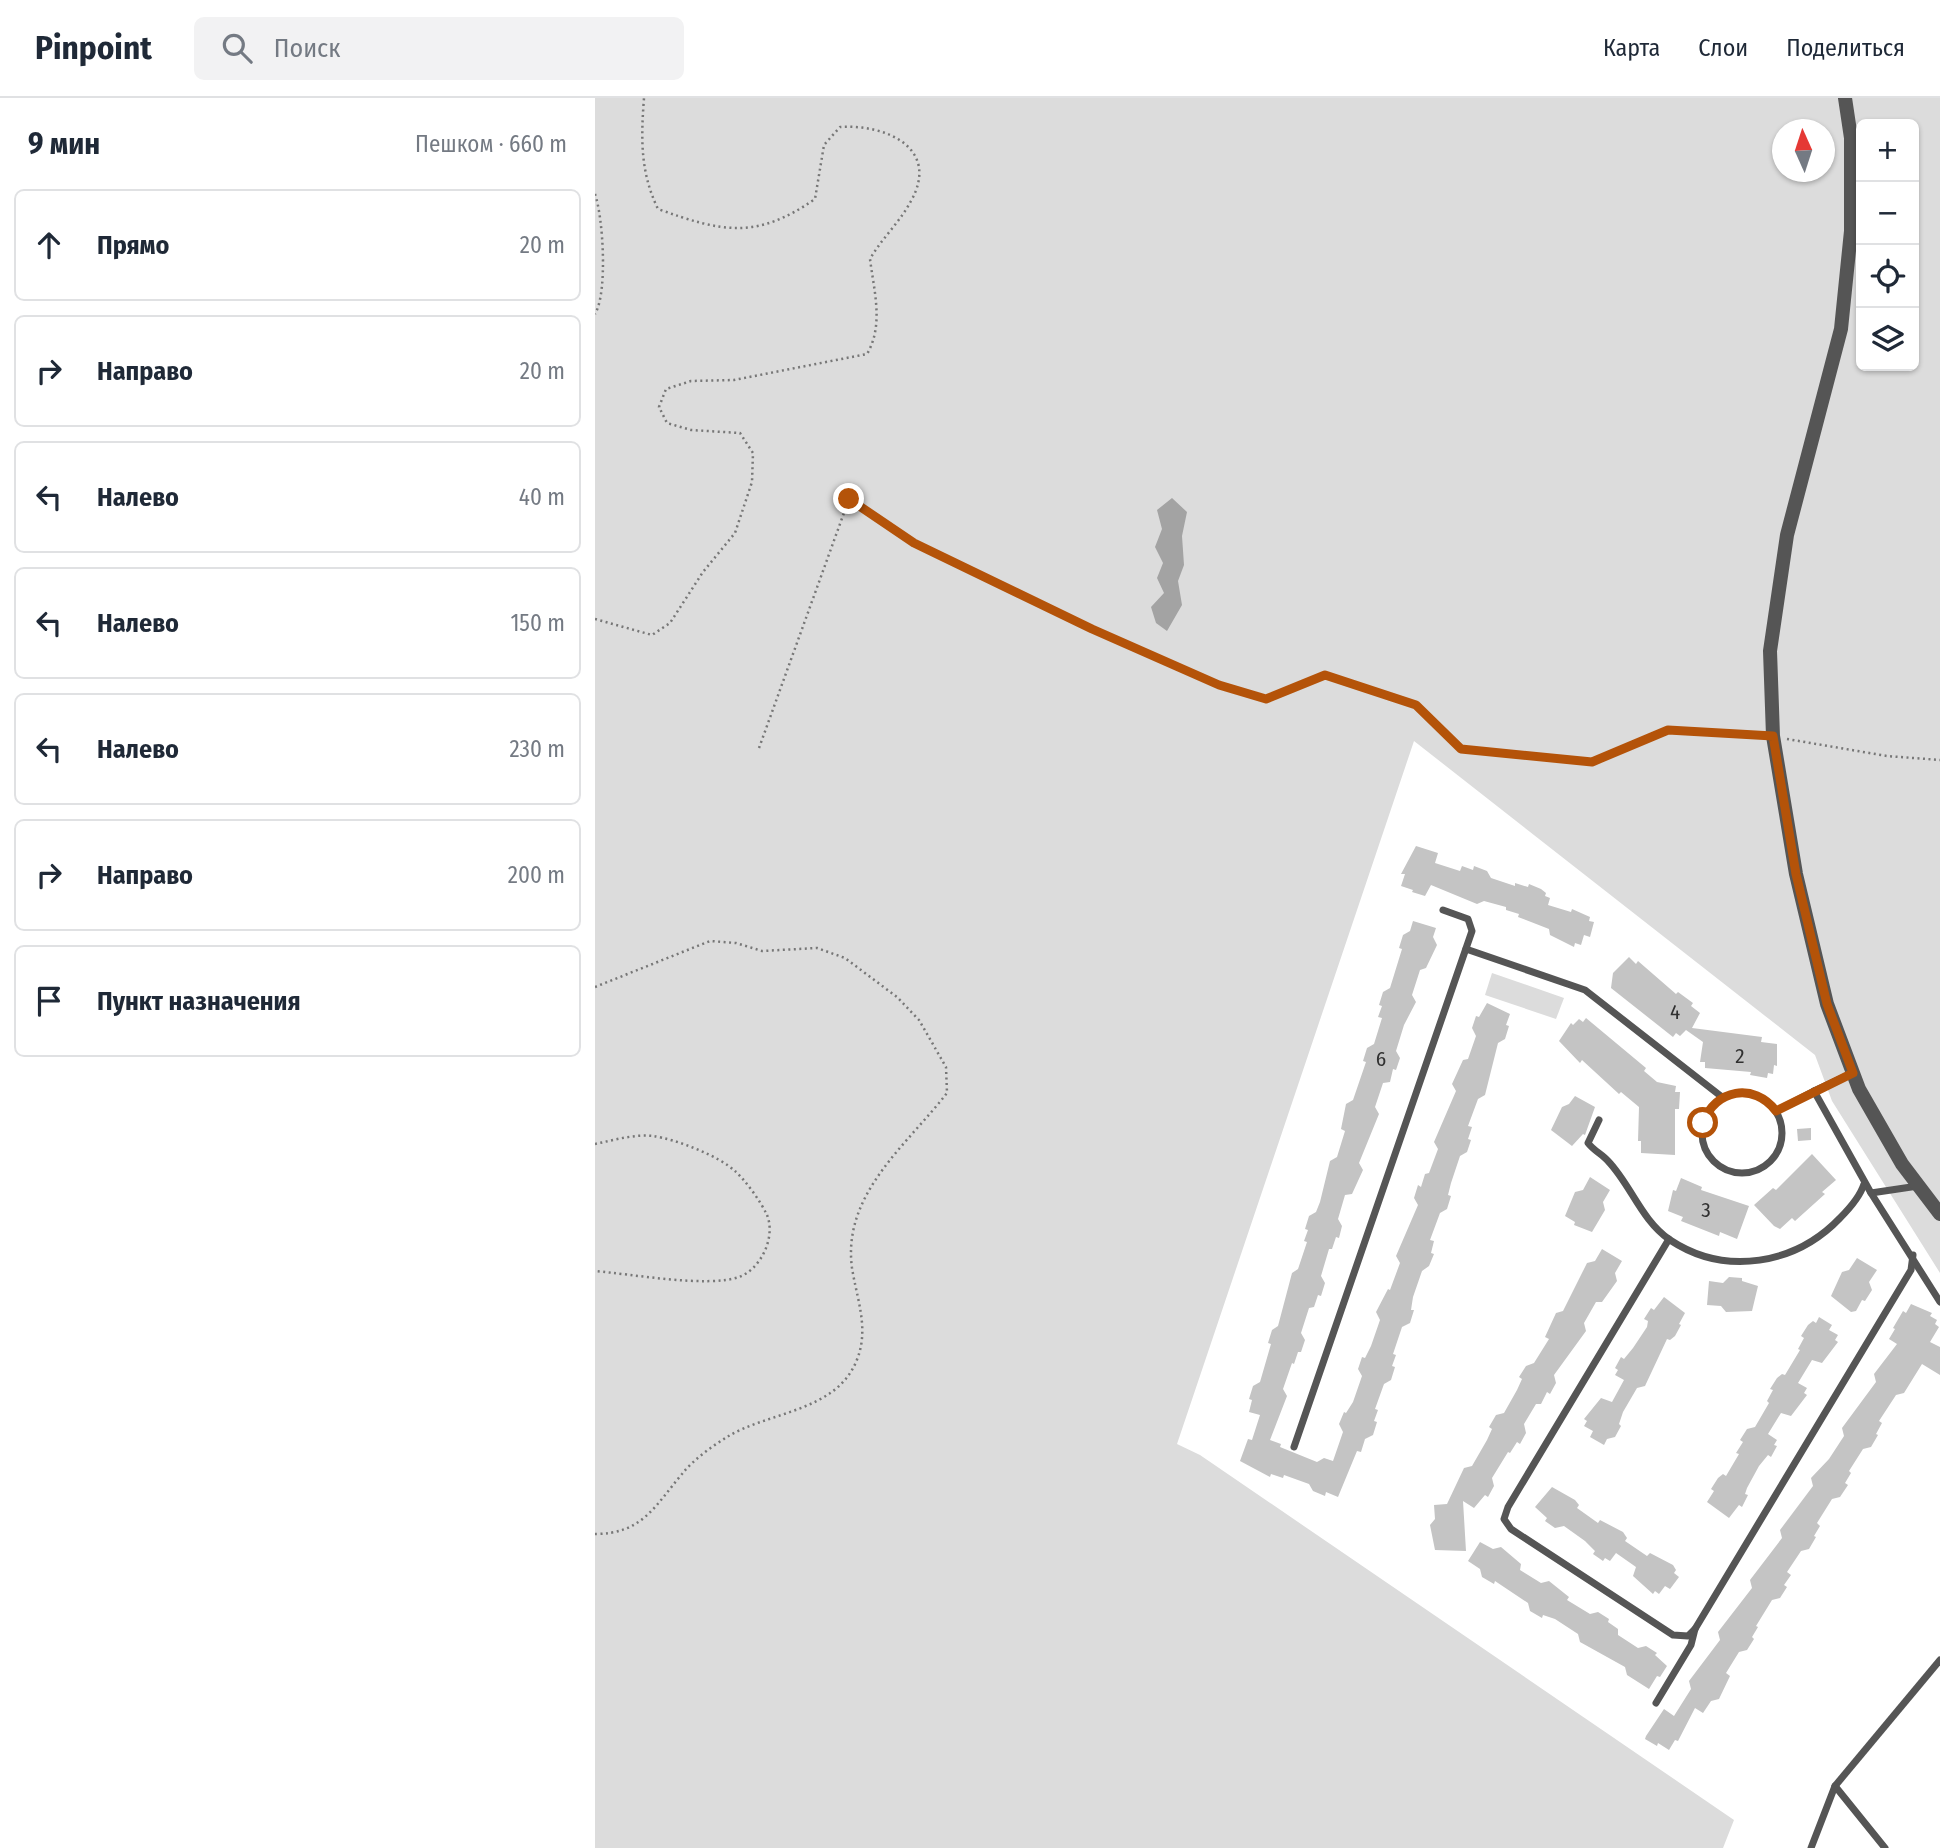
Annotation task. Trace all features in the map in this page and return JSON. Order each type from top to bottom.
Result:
[{"type":"street","points":[[1845,98],[1851,138],[1851,231],[1843,317],[1820,416],[1787,535],[1770,650],[1773,736],[1799,887],[1827,1004],[1853,1073],[1902,1164],[1940,1214]]},
{"type":"lane","points":[[1294,1447],[1466,949],[1471,922],[1443,910]]},
{"type":"lane","points":[[1466,949],[1585,990],[1722,1097]]},
{"type":"lane","points":[[1776,1111],[1853,1073]]},
{"type":"lane","points":[[1814,1091],[1864,1184],[1913,1255],[1940,1302]]},
{"type":"lane","points":[[1739,1092],[1754,1094],[1776,1111],[1782,1138],[1773,1158],[1756,1170],[1736,1172],[1711,1159],[1703,1144],[1703,1123],[1706,1114],[1722,1097],[1739,1092]]},
{"type":"lane","points":[[1599,1120],[1588,1143],[1609,1162],[1639,1207],[1669,1239],[1689,1250],[1715,1259],[1739,1262],[1767,1260],[1815,1241],[1848,1210],[1864,1184]]},
{"type":"lane","points":[[1871,1193],[1919,1186]]},
{"type":"lane","points":[[1669,1239],[1508,1507],[1504,1519],[1511,1529],[1673,1635],[1688,1636],[1695,1629],[1911,1270],[1913,1255]]},
{"type":"lane","points":[[1655,1703],[1691,1645],[1695,1629]]},
{"type":"lane","points":[[1811,1848],[1835,1786],[1940,1660]]},
{"type":"lane","points":[[1835,1786],[1885,1848]]},
{"type":"path","points":[[595,620],[652,635],[670,623],[703,572],[735,533],[752,482],[753,453],[740,433],[691,430],[667,423],[659,407],[666,389],[691,381],[734,380],[867,354],[876,338],[877,313],[870,259],[913,198],[919,171],[910,148],[889,132],[864,125],[840,127],[824,145],[815,199],[773,224],[741,228],[707,227],[658,209],[646,184],[641,153],[644,98]]},
{"type":"path","points":[[595,194],[602,247],[602,283],[595,314]]},
{"type":"path","points":[[759,748],[849,499],[926,549],[1219,685],[1266,699],[1325,675],[1416,705],[1461,749],[1592,762],[1668,730],[1773,736],[1887,756],[1940,760]]},
{"type":"path","points":[[595,987],[710,941],[736,943],[762,951],[817,948],[845,958],[897,997],[919,1020],[946,1067],[947,1093],[898,1149],[860,1206],[853,1236],[852,1268],[861,1300],[863,1332],[856,1363],[838,1387],[813,1403],[729,1436],[683,1473],[648,1516],[624,1531],[595,1534]]},
{"type":"path","points":[[595,1144],[622,1138],[653,1136],[707,1155],[736,1171],[767,1216],[768,1241],[760,1262],[740,1277],[714,1280],[595,1271]]},
{"type":"shaded area","points":[[595,98],[1940,98],[1940,1273],[1832,1101],[1815,1055],[1414,741],[1177,1444],[1200,1455],[1734,1820],[1723,1848],[595,1848]]},
{"type":"shaded area","points":[[1172,498],[1187,512],[1182,536],[1184,565],[1178,581],[1182,605],[1167,631],[1156,623],[1151,607],[1164,593],[1157,578],[1163,563],[1155,547],[1162,529],[1157,510]]},
{"type":"shaded area","points":[[1492,973],[1564,998],[1556,1019],[1485,995]]},
{"type":"building","points":[[1416,846],[1438,853],[1435,863],[1460,871],[1462,866],[1473,870],[1474,866],[1487,871],[1491,878],[1515,886],[1515,883],[1528,887],[1529,884],[1541,889],[1546,893],[1545,896],[1550,898],[1548,905],[1571,912],[1572,909],[1590,917],[1589,921],[1594,922],[1590,937],[1584,935],[1581,945],[1575,943],[1574,947],[1550,935],[1549,929],[1518,917],[1519,914],[1506,910],[1506,907],[1484,901],[1477,904],[1431,885],[1425,896],[1412,892],[1413,890],[1401,886],[1405,874],[1401,874]]},
{"type":"building","points":[[1413,921],[1436,928],[1433,937],[1437,945],[1426,968],[1420,970],[1412,995],[1416,1002],[1404,1025],[1396,1051],[1400,1058],[1396,1070],[1393,1069],[1390,1082],[1383,1083],[1375,1107],[1379,1114],[1359,1163],[1363,1170],[1352,1194],[1345,1195],[1338,1219],[1342,1226],[1339,1238],[1336,1237],[1332,1249],[1329,1249],[1321,1276],[1325,1283],[1321,1296],[1318,1295],[1314,1307],[1309,1308],[1301,1333],[1305,1340],[1301,1352],[1298,1352],[1294,1364],[1292,1363],[1283,1389],[1287,1396],[1270,1440],[1281,1444],[1280,1447],[1317,1462],[1324,1458],[1333,1461],[1343,1432],[1339,1424],[1344,1412],[1346,1413],[1353,1402],[1362,1376],[1358,1369],[1362,1357],[1365,1358],[1371,1346],[1380,1320],[1376,1312],[1388,1289],[1390,1290],[1400,1263],[1396,1256],[1418,1205],[1414,1198],[1418,1185],[1421,1187],[1425,1174],[1429,1173],[1438,1149],[1434,1142],[1456,1091],[1452,1084],[1463,1060],[1468,1059],[1476,1036],[1472,1028],[1476,1016],[1479,1017],[1487,1003],[1510,1014],[1506,1025],[1509,1026],[1505,1039],[1498,1043],[1485,1095],[1478,1099],[1468,1126],[1472,1127],[1468,1139],[1471,1140],[1467,1152],[1460,1156],[1448,1195],[1451,1196],[1447,1209],[1440,1213],[1430,1240],[1434,1241],[1431,1253],[1434,1254],[1429,1266],[1422,1271],[1413,1297],[1411,1310],[1414,1310],[1410,1323],[1402,1327],[1393,1354],[1396,1355],[1391,1380],[1384,1384],[1375,1409],[1378,1410],[1373,1435],[1365,1439],[1361,1452],[1357,1451],[1338,1497],[1326,1492],[1325,1496],[1313,1491],[1309,1484],[1284,1475],[1283,1478],[1271,1474],[1270,1477],[1240,1461],[1248,1439],[1252,1440],[1260,1415],[1249,1412],[1252,1400],[1249,1399],[1253,1386],[1260,1382],[1271,1344],[1268,1343],[1272,1330],[1278,1326],[1292,1273],[1298,1269],[1307,1242],[1304,1241],[1309,1216],[1316,1212],[1320,1202],[1330,1161],[1337,1157],[1345,1131],[1341,1129],[1346,1104],[1353,1100],[1366,1062],[1363,1061],[1367,1048],[1374,1044],[1382,1018],[1378,1017],[1383,992],[1390,988],[1402,949],[1399,948],[1403,935],[1410,931]]},
{"type":"building","points":[[1629,957],[1636,964],[1638,961],[1676,994],[1678,992],[1693,1003],[1691,1006],[1700,1013],[1692,1028],[1762,1037],[1761,1042],[1777,1044],[1777,1066],[1774,1065],[1773,1074],[1768,1073],[1767,1078],[1750,1075],[1751,1072],[1705,1068],[1705,1062],[1700,1062],[1703,1042],[1686,1030],[1680,1036],[1676,1033],[1673,1037],[1611,988],[1613,973]]},
{"type":"building","points":[[1586,1018],[1646,1068],[1644,1071],[1657,1082],[1676,1086],[1675,1092],[1680,1092],[1679,1109],[1675,1109],[1675,1155],[1641,1153],[1641,1141],[1638,1141],[1639,1107],[1621,1092],[1619,1094],[1582,1060],[1580,1063],[1559,1041],[1571,1023],[1573,1025],[1579,1019],[1583,1022]]},
{"type":"building","points":[[1575,1096],[1595,1107],[1585,1135],[1572,1146],[1551,1130],[1562,1107],[1569,1104]]},
{"type":"building","points":[[1811,1128],[1811,1140],[1798,1141],[1797,1129]]},
{"type":"building","points":[[1812,1154],[1836,1180],[1822,1192],[1825,1194],[1795,1221],[1792,1218],[1780,1229],[1754,1205],[1773,1188],[1776,1190]]},
{"type":"building","points":[[1590,1177],[1610,1190],[1603,1202],[1605,1210],[1592,1232],[1574,1225],[1575,1222],[1565,1216],[1575,1192],[1583,1190]]},
{"type":"building","points":[[1681,1178],[1702,1187],[1701,1190],[1749,1206],[1737,1239],[1720,1232],[1719,1236],[1681,1221],[1683,1217],[1668,1211],[1673,1190],[1676,1191]]},
{"type":"building","points":[[1602,1249],[1622,1261],[1615,1273],[1617,1281],[1602,1302],[1596,1302],[1584,1323],[1586,1331],[1554,1375],[1556,1383],[1550,1394],[1547,1392],[1541,1404],[1536,1404],[1524,1424],[1526,1433],[1520,1444],[1517,1442],[1510,1453],[1508,1452],[1492,1478],[1494,1486],[1488,1497],[1485,1495],[1474,1508],[1463,1501],[1466,1551],[1435,1550],[1430,1525],[1435,1519],[1434,1505],[1447,1504],[1464,1468],[1472,1466],[1487,1440],[1492,1429],[1489,1427],[1496,1415],[1504,1413],[1517,1390],[1522,1379],[1519,1377],[1526,1366],[1534,1363],[1549,1339],[1545,1337],[1556,1313],[1563,1311],[1587,1263],[1595,1261]]},
{"type":"building","points":[[1857,1258],[1877,1270],[1869,1282],[1872,1290],[1856,1311],[1851,1312],[1831,1296],[1842,1272],[1849,1270]]},
{"type":"building","points":[[1729,1277],[1742,1278],[1742,1281],[1758,1286],[1752,1311],[1726,1312],[1721,1306],[1707,1305],[1709,1281],[1723,1283]]},
{"type":"building","points":[[1664,1297],[1685,1313],[1679,1324],[1681,1325],[1675,1336],[1667,1339],[1645,1386],[1637,1388],[1623,1412],[1619,1424],[1621,1426],[1615,1437],[1607,1439],[1604,1445],[1590,1437],[1593,1431],[1584,1426],[1587,1421],[1584,1419],[1601,1398],[1612,1402],[1624,1380],[1615,1375],[1618,1370],[1615,1368],[1647,1327],[1648,1321],[1644,1319],[1651,1308],[1654,1310]]},
{"type":"building","points":[[1911,1304],[1932,1313],[1930,1316],[1937,1320],[1935,1324],[1939,1327],[1930,1342],[1940,1347],[1940,1375],[1922,1364],[1904,1393],[1896,1395],[1879,1421],[1882,1423],[1871,1447],[1863,1449],[1849,1471],[1851,1473],[1845,1483],[1848,1485],[1840,1497],[1832,1499],[1817,1523],[1820,1526],[1809,1549],[1801,1551],[1787,1572],[1791,1575],[1784,1585],[1787,1587],[1780,1598],[1772,1600],[1756,1626],[1758,1627],[1752,1637],[1754,1639],[1747,1650],[1739,1652],[1726,1673],[1730,1676],[1719,1699],[1711,1701],[1703,1713],[1695,1708],[1678,1741],[1675,1740],[1669,1750],[1645,1739],[1664,1709],[1674,1716],[1691,1689],[1689,1681],[1720,1640],[1718,1632],[1752,1588],[1750,1580],[1782,1538],[1780,1530],[1813,1486],[1811,1478],[1829,1459],[1844,1436],[1842,1428],[1876,1382],[1874,1374],[1897,1344],[1889,1339],[1895,1329],[1893,1328],[1903,1311],[1906,1313]]},
{"type":"building","points":[[1819,1317],[1832,1325],[1829,1330],[1838,1335],[1835,1340],[1838,1342],[1822,1363],[1812,1360],[1798,1383],[1807,1388],[1804,1393],[1807,1395],[1791,1416],[1781,1413],[1768,1434],[1777,1440],[1774,1445],[1777,1446],[1771,1457],[1768,1455],[1759,1466],[1747,1488],[1745,1494],[1748,1495],[1742,1507],[1739,1505],[1729,1518],[1707,1502],[1714,1491],[1711,1489],[1718,1478],[1723,1474],[1726,1476],[1739,1454],[1736,1453],[1743,1442],[1740,1440],[1747,1429],[1755,1427],[1769,1403],[1767,1401],[1773,1390],[1770,1389],[1777,1378],[1785,1375],[1800,1350],[1798,1349],[1804,1338],[1801,1336],[1808,1325],[1813,1321],[1816,1323]]},
{"type":"building","points":[[1552,1487],[1575,1500],[1579,1505],[1577,1508],[1598,1523],[1600,1520],[1623,1532],[1627,1538],[1625,1541],[1647,1556],[1650,1553],[1673,1565],[1676,1570],[1674,1573],[1679,1577],[1670,1589],[1665,1586],[1659,1594],[1655,1591],[1653,1594],[1633,1576],[1636,1567],[1616,1553],[1610,1561],[1605,1558],[1603,1561],[1593,1554],[1595,1551],[1585,1541],[1564,1526],[1555,1528],[1545,1521],[1547,1518],[1535,1507]]},
{"type":"building","points":[[1480,1542],[1493,1549],[1501,1547],[1521,1564],[1520,1570],[1541,1583],[1549,1581],[1569,1597],[1567,1600],[1590,1614],[1598,1612],[1609,1619],[1608,1622],[1618,1629],[1618,1635],[1638,1648],[1646,1646],[1657,1653],[1655,1655],[1667,1666],[1660,1677],[1657,1676],[1649,1689],[1627,1675],[1625,1667],[1580,1642],[1578,1634],[1555,1619],[1543,1615],[1542,1618],[1530,1611],[1528,1603],[1495,1581],[1494,1584],[1482,1577],[1480,1569],[1468,1561]]},
{"type":"route","points":[[849,499],[914,543],[1092,629],[1219,685],[1266,699],[1325,675],[1416,705],[1461,749],[1592,762],[1668,730],[1773,736],[1796,874],[1827,1004],[1853,1073],[1776,1111],[1765,1099],[1754,1094],[1730,1094],[1713,1104],[1703,1123]]}]
